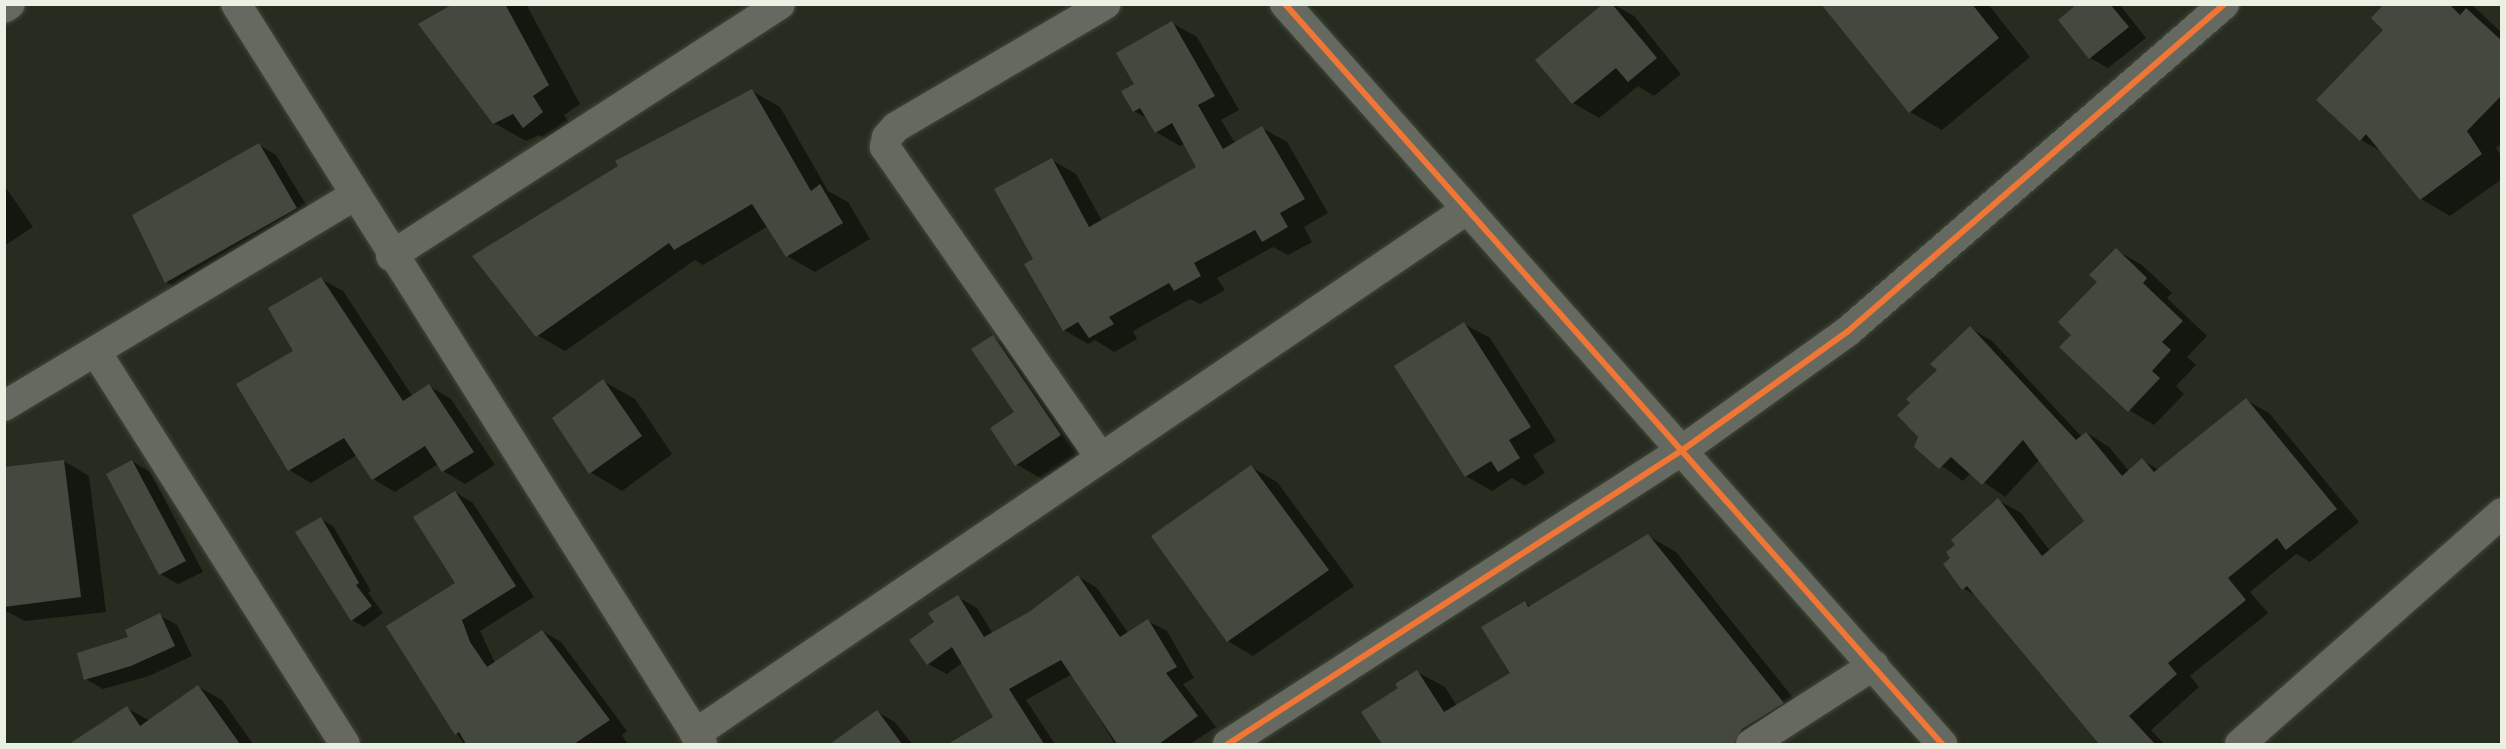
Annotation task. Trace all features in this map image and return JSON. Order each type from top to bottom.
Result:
[{"type":"street","points":[[4,8],[10,4]]},
{"type":"street","points":[[236,4],[391,256],[698,739],[1101,458],[1466,210]]},
{"type":"street","points":[[391,256],[780,4]]},
{"type":"street","points":[[1101,458],[885,147],[887,137],[897,127],[1106,4]]},
{"type":"street","points":[[1285,4],[1466,210],[1684,449],[1942,744]]},
{"type":"street","points":[[1228,744],[1684,449],[1848,332],[2224,4]]},
{"type":"street","points":[[4,406],[354,196]]},
{"type":"street","points":[[96,352],[345,744]]},
{"type":"street","points":[[2240,744],[2502,513]]},
{"type":"street","points":[[1751,744],[1874,665]]},
{"type":"building","points":[[453,4],[505,4],[549,85],[533,96],[543,112],[523,128],[513,114],[493,124],[418,24]]},
{"type":"building","points":[[1603,4],[1612,4],[1657,58],[1628,82],[1616,68],[1572,104],[1535,60]]},
{"type":"building","points":[[1821,4],[1972,4],[1999,38],[1909,113]]},
{"type":"building","points":[[2077,4],[2110,4],[2129,27],[2089,59],[2058,20]]},
{"type":"building","points":[[2384,4],[2449,4],[2460,15],[2466,8],[2502,41],[2502,95],[2467,131],[2482,154],[2420,200],[2366,134],[2360,141],[2316,100],[2383,30],[2371,18]]},
{"type":"building","points":[[1172,21],[1215,96],[1198,105],[1223,149],[1262,126],[1305,199],[1280,213],[1288,227],[1262,242],[1255,230],[1194,263],[1201,276],[1174,291],[1169,283],[1109,317],[1114,324],[1089,338],[1078,322],[1063,331],[1024,264],[1033,259],[994,189],[1052,158],[1089,227],[1196,167],[1172,123],[1155,133],[1140,108],[1133,112],[1121,91],[1134,84],[1116,53]]},
{"type":"building","points":[[752,89],[811,191],[820,184],[843,223],[786,257],[752,204],[674,250],[669,243],[536,337],[472,256],[618,166],[615,161]]},
{"type":"building","points":[[259,143],[297,208],[165,283],[132,215]]},
{"type":"building","points":[[2116,248],[2147,278],[2143,283],[2183,321],[2162,342],[2171,350],[2152,371],[2160,378],[2128,412],[2059,347],[2071,335],[2058,322],[2097,282],[2089,275]]},
{"type":"building","points":[[321,277],[403,401],[429,384],[474,452],[442,472],[425,446],[372,480],[344,438],[288,471],[236,384],[293,351],[268,308]]},
{"type":"building","points":[[1464,322],[1531,427],[1509,440],[1520,458],[1498,472],[1491,461],[1465,477],[1394,366]]},
{"type":"building","points":[[1970,326],[2076,440],[2086,432],[2122,476],[2142,458],[2154,472],[2246,398],[2337,509],[2286,550],[2277,538],[2228,578],[2246,600],[2168,663],[2177,674],[2129,716],[2155,744],[2099,744],[1967,586],[1962,590],[1943,564],[1950,558],[1946,552],[1955,545],[1951,540],[1998,498],[2042,556],[2084,521],[2023,440],[1982,485],[1951,457],[1939,469],[1914,447],[1918,437],[1897,415],[1910,403],[1906,399],[1937,370],[1930,364]]},
{"type":"building","points":[[993,335],[1061,435],[1015,466],[990,428],[1014,412],[971,349]]},
{"type":"building","points":[[603,379],[642,436],[589,474],[552,418]]},
{"type":"building","points":[[64,460],[81,597],[4,607],[4,467]]},
{"type":"building","points":[[132,460],[186,561],[159,575],[106,474]]},
{"type":"building","points":[[1251,465],[1329,570],[1227,642],[1151,536]]},
{"type":"building","points":[[455,491],[516,586],[462,620],[470,642],[487,667],[542,630],[610,720],[574,744],[466,744],[459,732],[455,735],[386,626],[455,583],[413,517]]},
{"type":"building","points":[[321,517],[359,583],[356,585],[372,606],[351,621],[295,532]]},
{"type":"building","points":[[1648,534],[1784,703],[1742,729],[1734,744],[1382,744],[1361,712],[1398,688],[1395,684],[1417,670],[1444,712],[1510,673],[1481,627],[1525,601],[1528,607]]},
{"type":"building","points":[[1078,575],[1120,637],[1148,619],[1177,667],[1166,673],[1198,716],[1159,744],[1117,744],[1061,660],[1009,689],[1044,744],[948,744],[993,717],[952,647],[927,665],[909,640],[934,622],[928,613],[958,595],[984,637],[1029,612]]},
{"type":"building","points":[[160,613],[175,646],[131,666],[84,680],[77,653],[128,637],[125,630]]},
{"type":"building","points":[[198,685],[240,744],[69,744],[127,706],[140,726]]},
{"type":"building","points":[[877,710],[902,744],[830,744]]},
{"type":"cycle path","points":[[1285,4],[1942,744]]},
{"type":"cycle path","points":[[1228,744],[1684,449],[1847,332],[2224,4]]}]
